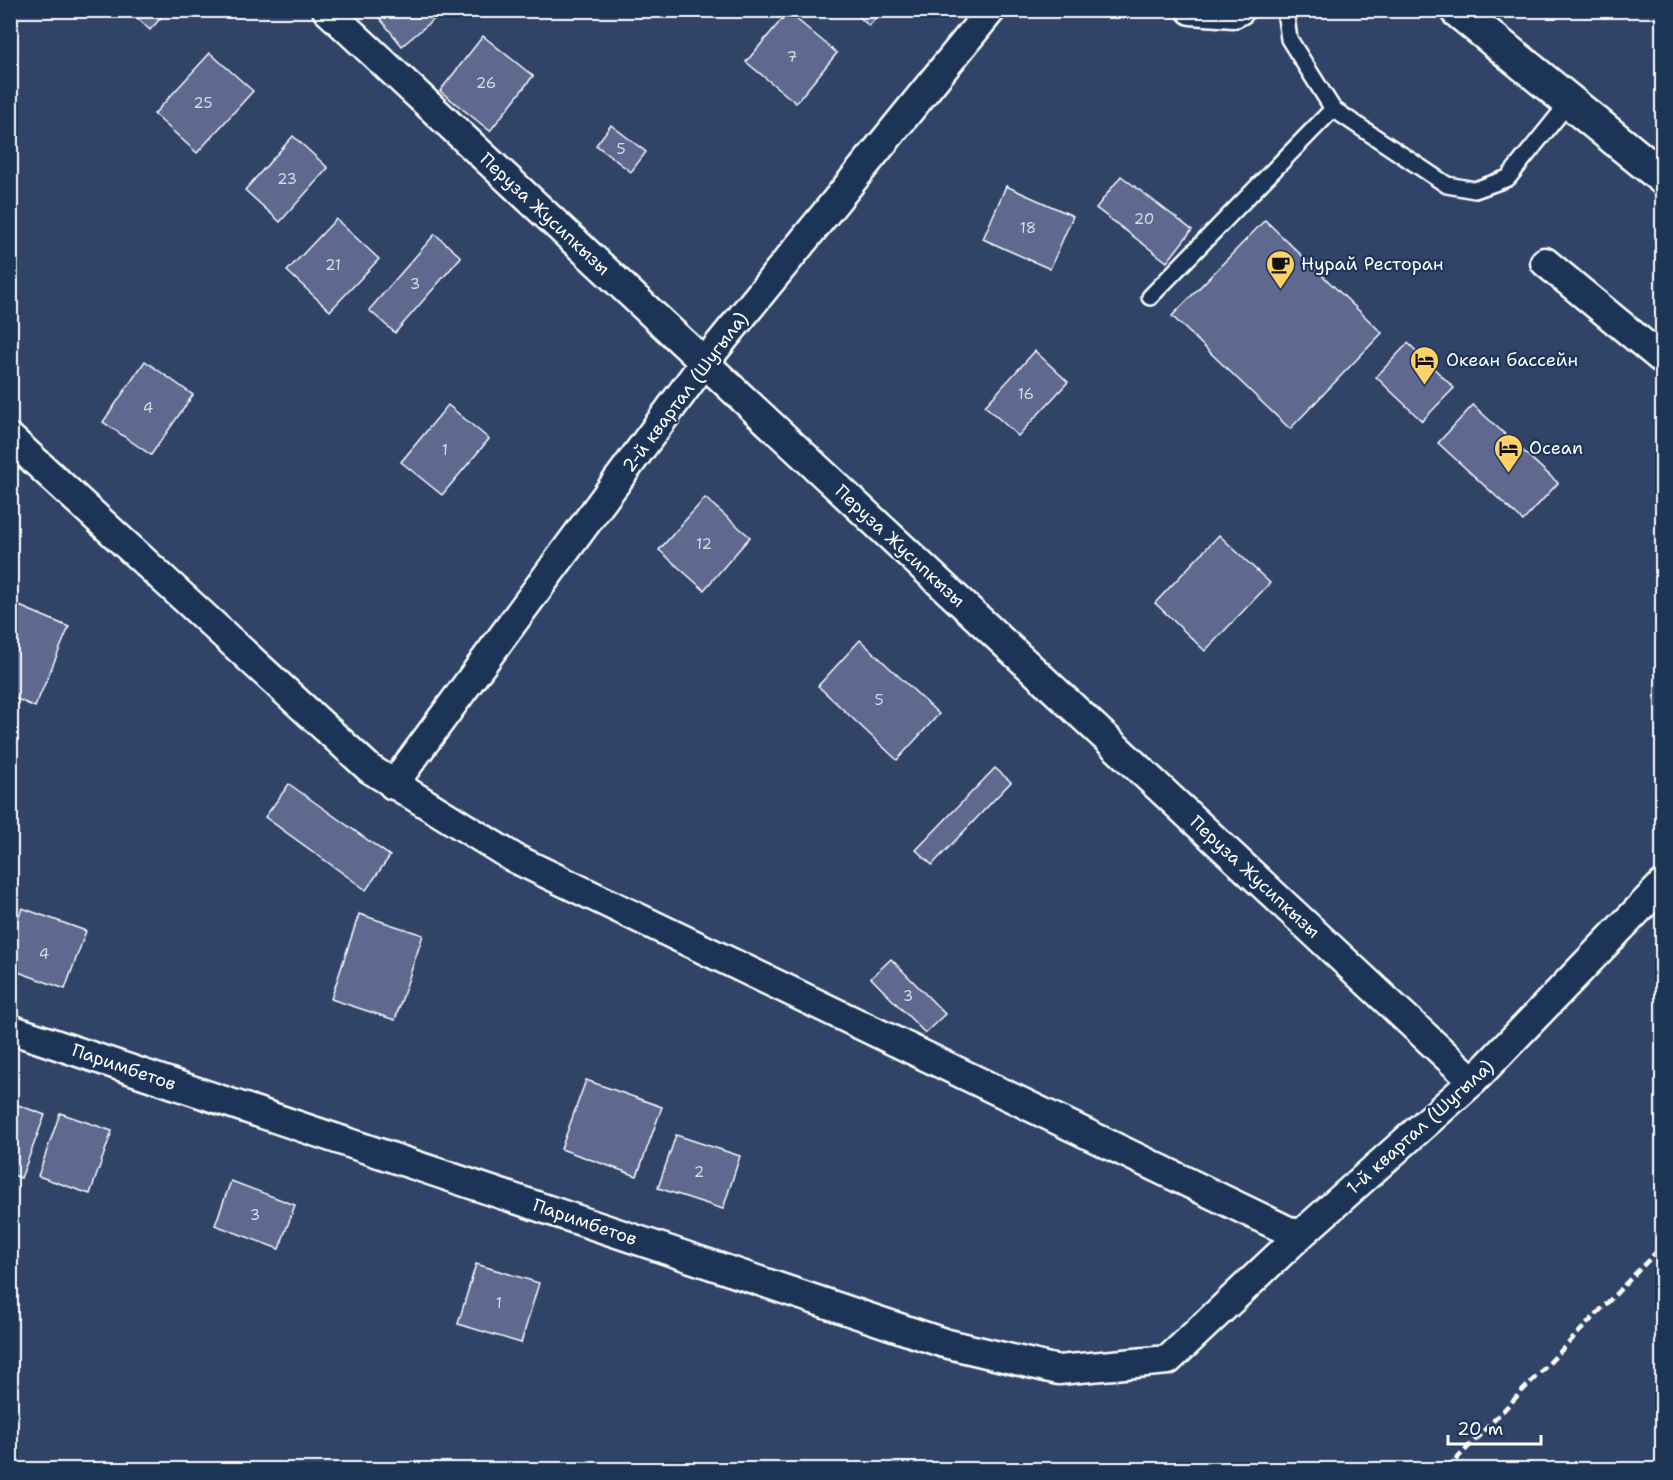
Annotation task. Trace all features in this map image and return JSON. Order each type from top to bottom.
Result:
[{"type":"street","name":"Перуза Жусипкызы","points":[[327,10],[1473,1081]]},
{"type":"street","name":"2-й квартал (Шугыла)","points":[[393,785],[704,363],[991,10]]},
{"type":"street","points":[[1191,10],[1234,13],[1240,10]]},
{"type":"street","points":[[1457,10],[1662,177]]},
{"type":"street","points":[[1545,262],[1662,359]]},
{"type":"street","points":[[16,448],[361,761],[393,785],[514,858],[1299,1236]]},
{"type":"street","name":"1-й квартал (Шугыла)","points":[[1168,1360],[1299,1236],[1473,1081],[1662,885]]},
{"type":"street","name":"Паримбетов","points":[[10,1029],[944,1343],[1058,1370],[1168,1360]]},
{"type":"lane","points":[[1285,10],[1289,39],[1333,109],[1447,184],[1475,190],[1508,178],[1570,101]]},
{"type":"lane","points":[[1150,297],[1333,109]]},
{"type":"building","points":[[129,10],[168,10],[150,30]]},
{"type":"building","points":[[373,10],[445,10],[402,46]]},
{"type":"building","points":[[852,10],[883,10],[869,26]]},
{"type":"building","points":[[788,12],[837,53],[796,103],[746,62]]},
{"type":"building","points":[[483,36],[533,76],[490,131],[440,91]]},
{"type":"building","points":[[210,53],[253,91],[197,153],[154,114]]},
{"type":"building","points":[[611,125],[646,152],[631,172],[596,145]]},
{"type":"building","points":[[293,136],[328,168],[280,222],[245,190]]},
{"type":"building","points":[[1121,176],[1192,230],[1167,262],[1096,208]]},
{"type":"building","points":[[1006,186],[1073,216],[1050,269],[983,239]]},
{"type":"building","points":[[336,219],[379,259],[330,311],[287,271]]},
{"type":"building","points":[[1265,220],[1382,333],[1290,429],[1172,316]]},
{"type":"building","points":[[435,234],[461,257],[395,333],[369,310]]},
{"type":"building","points":[[1408,343],[1454,388],[1422,421],[1376,377]]},
{"type":"building","points":[[1035,351],[1068,382],[1018,436],[985,406]]},
{"type":"building","points":[[145,361],[193,395],[151,455],[103,422]]},
{"type":"building","points":[[448,405],[489,439],[442,495],[401,462]]},
{"type":"building","points":[[1473,405],[1558,483],[1523,521],[1438,443]]},
{"type":"building","points":[[705,498],[750,537],[704,590],[659,550]]},
{"type":"building","points":[[1219,535],[1270,583],[1205,651],[1155,603]]},
{"type":"building","points":[[10,602],[69,627],[35,707],[10,696]]},
{"type":"building","points":[[860,640],[939,714],[897,760],[818,686]]},
{"type":"building","points":[[995,768],[1011,782],[932,865],[916,850]]},
{"type":"building","points":[[289,784],[390,856],[366,890],[265,817]]},
{"type":"building","points":[[22,908],[86,931],[65,989],[10,969],[10,939]]},
{"type":"building","points":[[359,914],[423,935],[395,1020],[331,999]]},
{"type":"building","points":[[891,959],[945,1014],[925,1033],[871,978]]},
{"type":"building","points":[[586,1080],[662,1107],[637,1176],[561,1149]]},
{"type":"building","points":[[10,1102],[45,1115],[21,1178],[10,1174]]},
{"type":"building","points":[[60,1113],[112,1131],[90,1194],[38,1176]]},
{"type":"building","points":[[676,1135],[740,1156],[723,1209],[658,1188]]},
{"type":"building","points":[[231,1181],[295,1205],[279,1249],[215,1225]]},
{"type":"building","points":[[476,1264],[539,1283],[521,1343],[458,1324]]},
{"type":"railway","points":[[1446,1470],[1662,1246]]},
{"type":"place","name":"Нурай Ресторан","points":[[1280,290]]},
{"type":"place","name":"Океан бассейн","points":[[1425,386]]},
{"type":"place","name":"Ocean","points":[[1508,474]]}]
